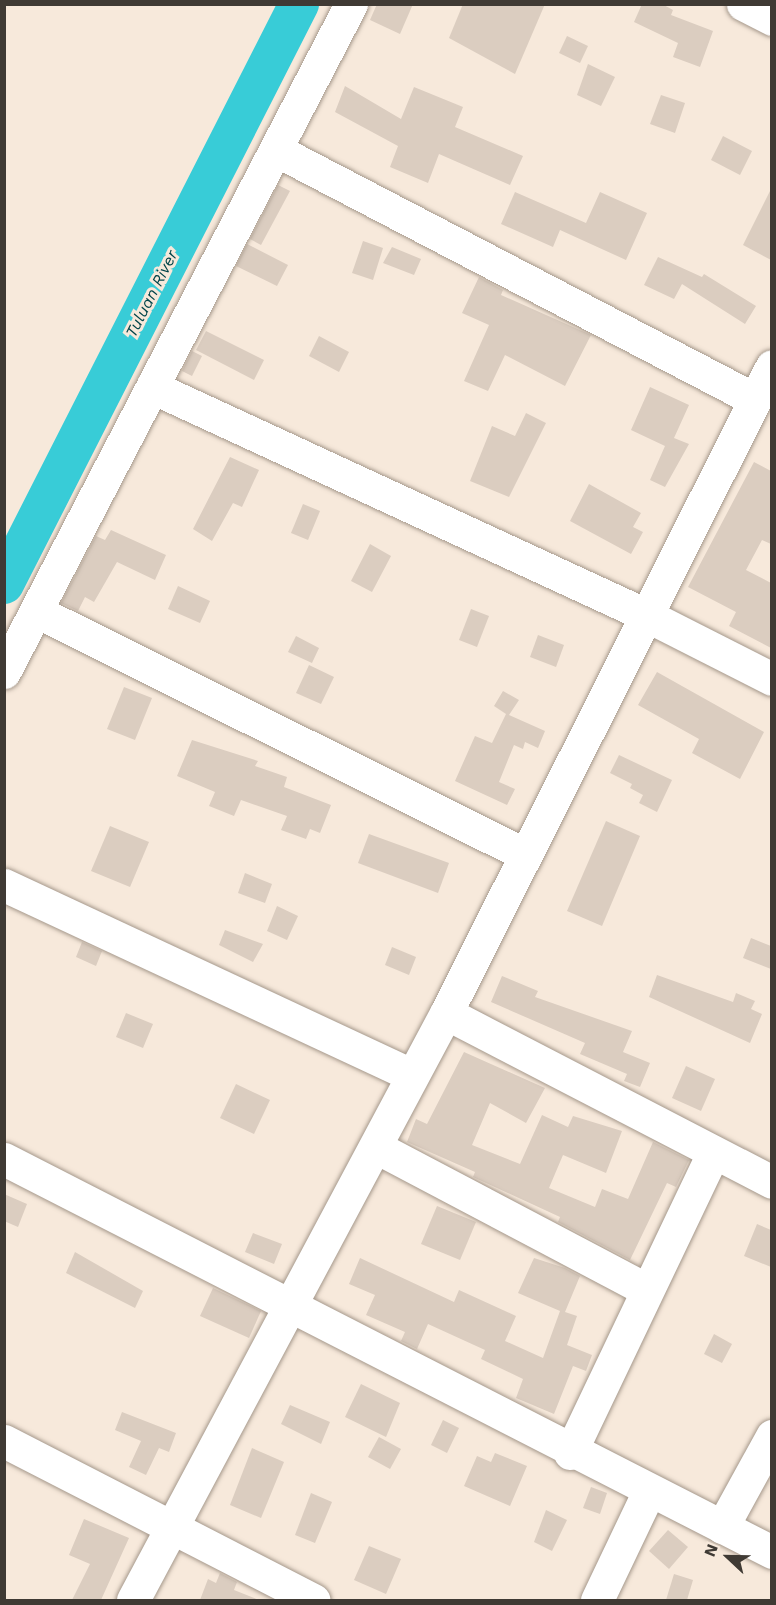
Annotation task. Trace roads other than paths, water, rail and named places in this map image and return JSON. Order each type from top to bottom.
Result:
[{"type":"street","points":[[4,672],[351,4]]},
{"type":"street","points":[[743,4],[771,19]]},
{"type":"street","points":[[276,150],[754,399]]},
{"type":"street","points":[[133,1600],[446,1013],[771,366]]},
{"type":"street","points":[[152,387],[646,615],[771,679]]},
{"type":"street","points":[[36,611],[524,854]]},
{"type":"street","points":[[4,885],[412,1076]]},
{"type":"street","points":[[446,1013],[771,1182]]},
{"type":"street","points":[[376,1147],[645,1289]]},
{"type":"street","points":[[570,1453],[645,1289],[713,1153]]},
{"type":"street","points":[[4,1160],[290,1306],[570,1453],[771,1552]]},
{"type":"street","points":[[722,1527],[771,1436]]},
{"type":"street","points":[[4,1441],[314,1600]]},
{"type":"street","points":[[597,1600],[649,1491]]},
{"type":"waterway","name":"Tuluan River","points":[[4,584],[299,4]]}]
